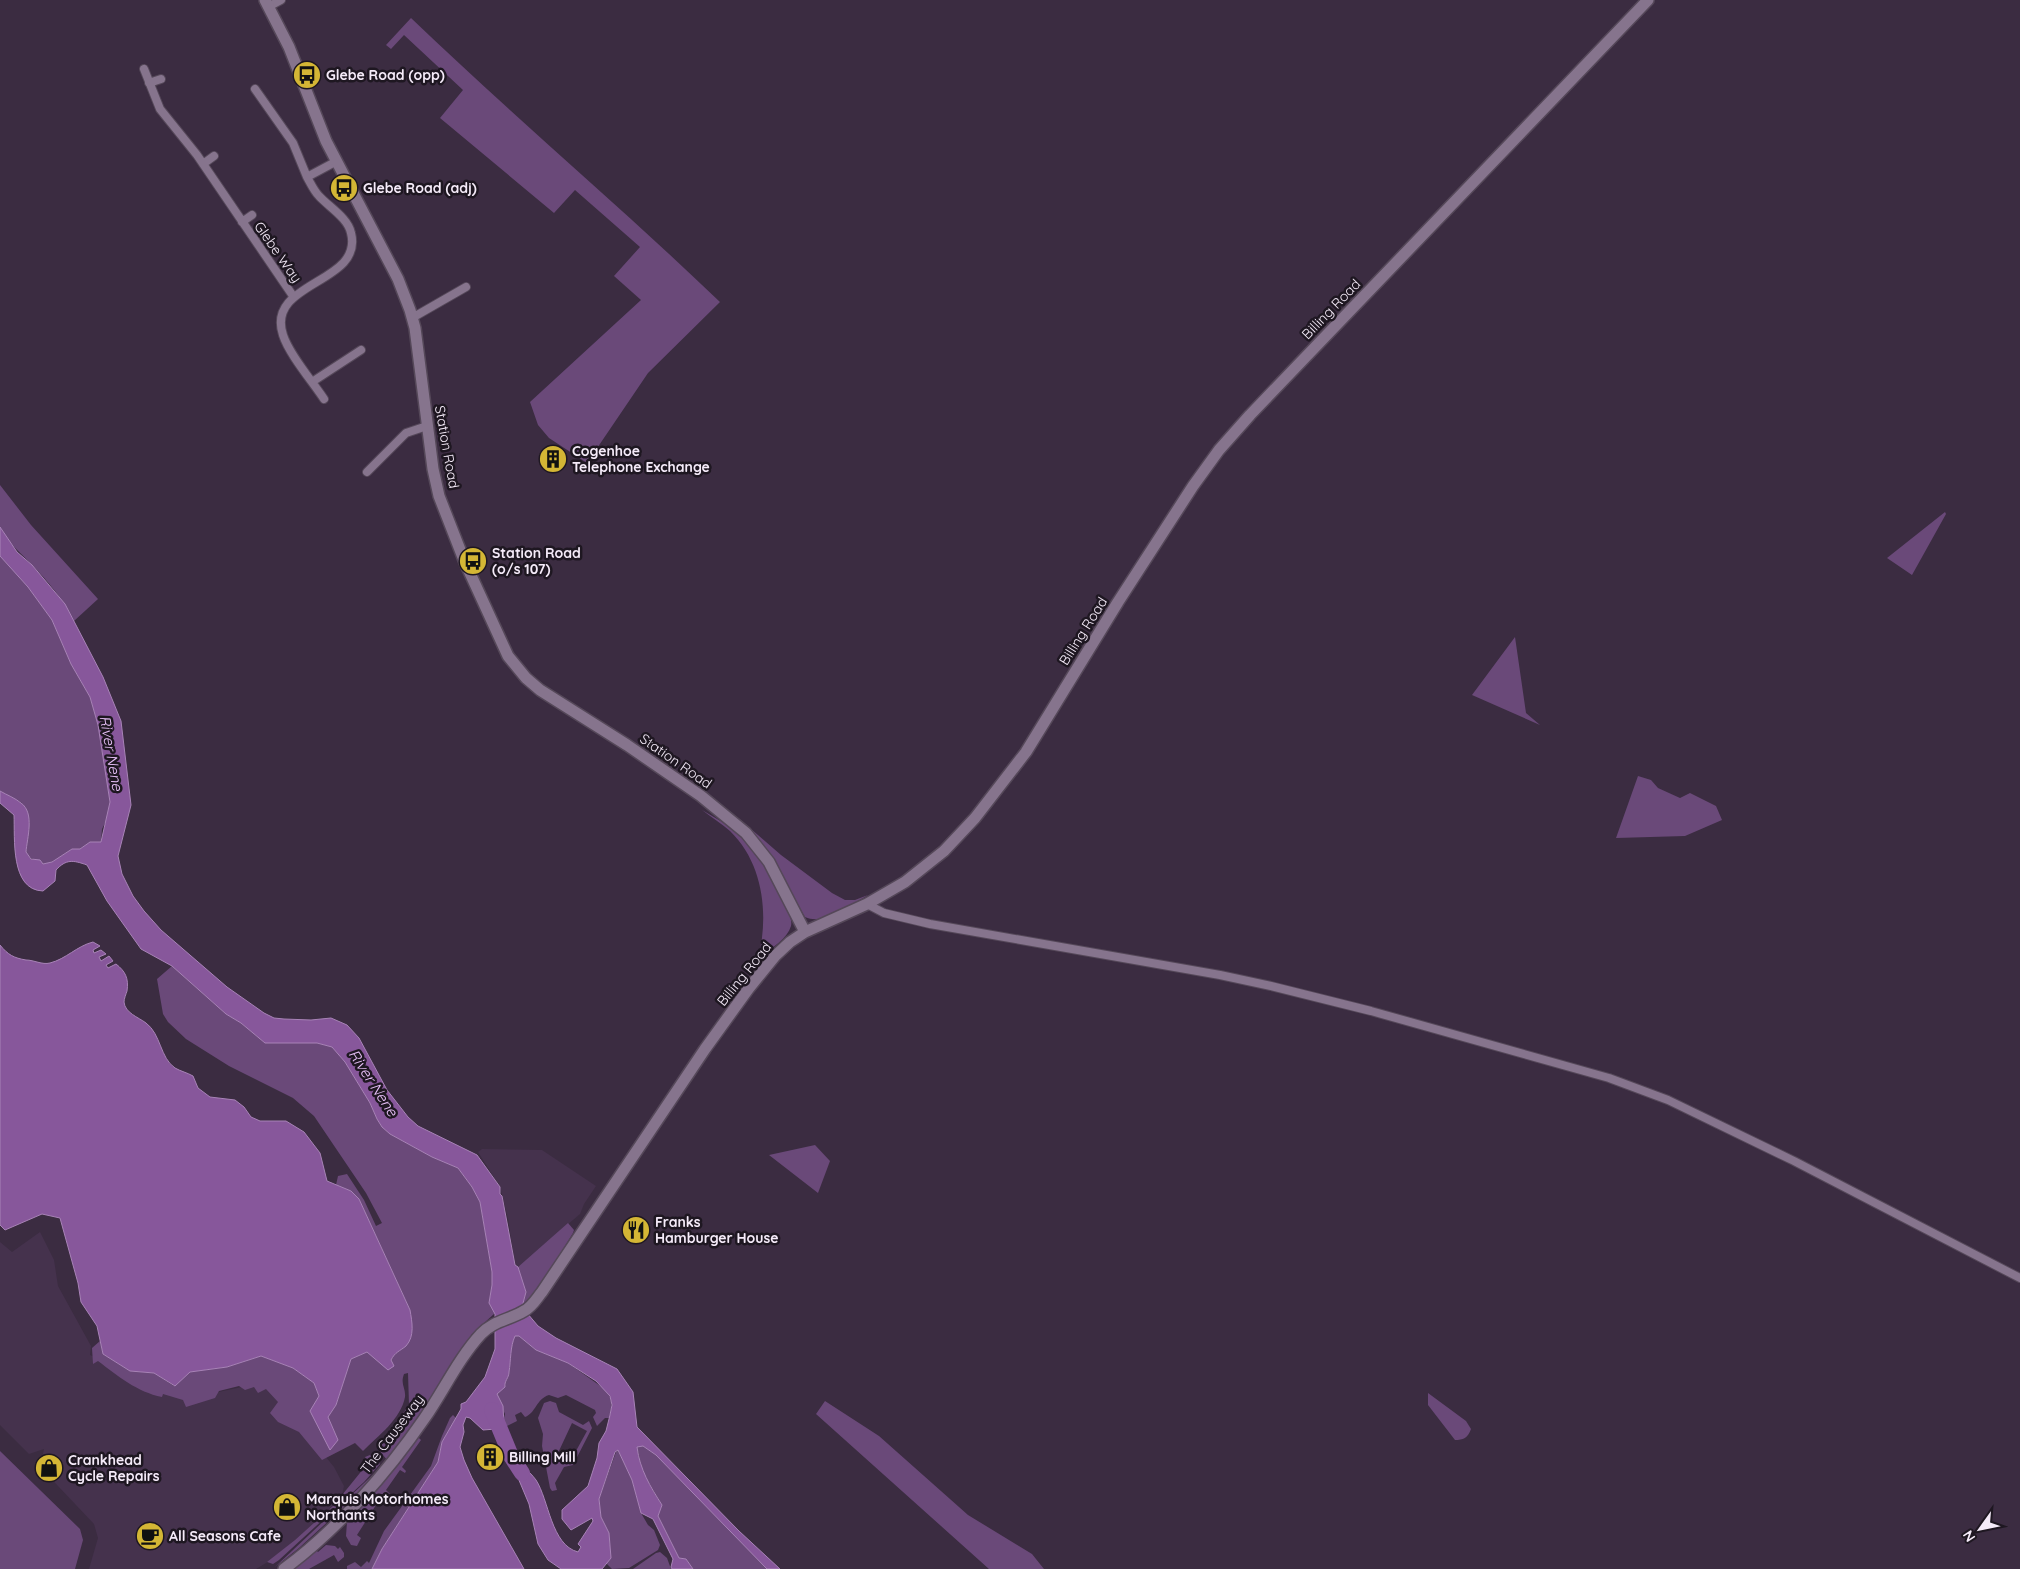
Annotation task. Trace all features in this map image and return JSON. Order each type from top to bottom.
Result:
[{"type":"street","points":[[266,3],[281,0]]},
{"type":"street","name":"Billing Road","points":[[489,1327],[526,1311],[542,1292],[749,988],[781,950],[805,932],[867,904],[905,882],[944,851],[975,818],[1001,787],[1030,744],[1178,509],[1230,437],[1648,0]]},
{"type":"street","name":"Station Road","points":[[266,3],[289,47],[317,120],[398,279],[412,318],[433,469],[445,512],[499,638],[516,668],[540,690],[700,795],[746,833],[769,862],[805,932]]},
{"type":"street","name":"Glebe Way","points":[[144,70],[160,109],[203,164],[293,296]]},
{"type":"street","points":[[149,83],[161,79]]},
{"type":"street","points":[[255,89],[293,143],[318,196],[341,216],[352,234],[352,246],[349,255],[340,268],[293,296],[282,316],[281,328],[287,345],[324,399]]},
{"type":"street","points":[[203,164],[214,156]]},
{"type":"street","points":[[308,176],[337,161]]},
{"type":"street","name":"Glebe Way","points":[[242,222],[252,216]]},
{"type":"street","points":[[412,318],[466,288]]},
{"type":"street","points":[[312,382],[361,350]]},
{"type":"street","points":[[367,472],[406,433],[427,426]]},
{"type":"street","points":[[867,904],[884,914],[930,924],[1271,986],[1371,1011],[1609,1078],[1668,1100],[1794,1161],[2020,1278]]},
{"type":"street","name":"The Causeway","points":[[284,1569],[330,1528],[389,1467],[411,1439],[471,1347],[489,1327]]},
{"type":"shaded area","points":[[411,18],[720,302],[648,373],[587,463],[549,438],[538,425],[530,402],[641,300],[614,276],[640,247],[575,190],[554,213],[440,118],[463,90],[404,35],[391,49],[386,45]]},
{"type":"shaded area","points":[[0,485],[31,525],[98,599],[74,621],[50,585],[12,545],[0,527]]},
{"type":"shaded area","points":[[1945,512],[1946,514],[1912,575],[1887,558]]},
{"type":"shaded area","points":[[0,556],[28,587],[52,620],[71,664],[90,697],[98,725],[110,802],[107,819],[102,829],[101,842],[90,842],[80,849],[72,849],[52,862],[43,864],[30,857],[26,852],[22,803],[0,791]]},
{"type":"shaded area","points":[[1515,637],[1526,713],[1540,725],[1472,695]]},
{"type":"shaded area","points":[[1638,776],[1651,780],[1658,788],[1680,798],[1690,793],[1716,806],[1722,820],[1685,836],[1616,838]]},
{"type":"shaded area","points":[[702,810],[733,829],[750,844],[769,871],[788,908],[791,918],[789,931],[786,936],[758,959],[763,926],[763,908],[757,875],[741,844],[730,831]]},
{"type":"shaded area","points":[[736,816],[781,855],[832,893],[845,900],[855,900],[868,895],[829,917],[813,919],[805,917],[759,841]]},
{"type":"shaded area","points":[[172,966],[226,1014],[241,1023],[265,1043],[317,1043],[332,1047],[345,1062],[382,1127],[390,1134],[432,1157],[458,1168],[480,1202],[492,1272],[489,1303],[495,1313],[471,1335],[472,1337],[409,1434],[387,1460],[379,1450],[385,1438],[409,1405],[408,1373],[404,1374],[403,1378],[405,1397],[403,1405],[394,1420],[382,1433],[363,1451],[355,1443],[322,1460],[299,1432],[278,1422],[270,1413],[278,1402],[266,1389],[258,1393],[254,1387],[245,1390],[239,1386],[219,1391],[215,1398],[186,1407],[183,1400],[163,1394],[162,1397],[153,1395],[128,1383],[98,1361],[93,1364],[92,1348],[100,1341],[103,1354],[130,1371],[154,1373],[174,1386],[190,1372],[227,1367],[261,1356],[293,1368],[314,1383],[319,1396],[310,1412],[338,1440],[328,1417],[336,1405],[351,1359],[367,1352],[391,1360],[395,1353],[406,1345],[410,1310],[359,1199],[351,1191],[336,1185],[338,1176],[347,1174],[364,1200],[376,1226],[382,1223],[366,1193],[314,1116],[293,1098],[229,1066],[186,1039],[168,1022],[163,1014],[157,979]]},
{"type":"shaded area","points":[[815,1145],[830,1161],[818,1193],[769,1155]]},
{"type":"shaded area","points":[[482,1149],[542,1150],[596,1186],[580,1214],[518,1267],[515,1265],[508,1219],[500,1187],[478,1152]]},
{"type":"shaded area","points":[[568,1223],[574,1230],[573,1233],[541,1285],[522,1307],[526,1292],[518,1267]]},
{"type":"shaded area","points":[[40,1232],[54,1260],[58,1286],[91,1346],[90,1355],[163,1391],[186,1399],[251,1385],[268,1386],[334,1467],[344,1486],[342,1495],[319,1520],[271,1560],[256,1569],[89,1569],[98,1538],[94,1524],[40,1467],[44,1449],[29,1454],[0,1425],[0,1242],[12,1252]]},
{"type":"shaded area","points":[[514,1336],[519,1336],[536,1350],[568,1363],[606,1390],[611,1404],[609,1418],[605,1418],[597,1426],[593,1417],[596,1413],[595,1410],[566,1395],[558,1398],[549,1395],[541,1400],[529,1415],[525,1417],[521,1412],[515,1415],[517,1421],[505,1427],[503,1421],[505,1414],[496,1394],[505,1387],[509,1374]]},
{"type":"shaded area","points":[[1428,1393],[1466,1421],[1471,1429],[1467,1436],[1463,1439],[1455,1440],[1428,1405]]},
{"type":"shaded area","points":[[550,1401],[556,1403],[559,1412],[583,1425],[589,1421],[592,1428],[573,1465],[564,1467],[555,1483],[557,1490],[552,1491],[542,1446],[543,1434],[538,1418],[544,1403]],"holes":[[[572,1423],[587,1431],[571,1460],[558,1453]]]},
{"type":"shaded area","points":[[825,1401],[879,1436],[968,1515],[1032,1554],[1044,1569],[989,1569],[816,1414]]},
{"type":"shaded area","points":[[453,1415],[456,1418],[442,1442],[438,1462],[382,1549],[372,1569],[347,1569],[347,1566],[355,1562],[361,1567],[367,1561],[369,1563],[384,1531],[431,1466],[442,1436]]},
{"type":"shaded area","points":[[418,1437],[421,1440],[402,1467],[406,1471],[405,1473],[400,1470],[386,1490],[390,1494],[388,1497],[383,1494],[357,1535],[361,1538],[357,1546],[351,1545],[346,1536],[347,1522],[399,1464]]},
{"type":"shaded area","points":[[643,1446],[656,1455],[767,1569],[693,1569],[686,1559],[679,1558],[658,1516],[662,1505],[643,1473],[637,1447]]},
{"type":"shaded area","points":[[618,1450],[632,1480],[641,1513],[648,1525],[654,1530],[660,1545],[658,1550],[629,1568],[612,1569],[606,1563],[611,1558],[609,1533],[601,1517],[599,1499]]},
{"type":"shaded area","points":[[0,1451],[80,1529],[83,1540],[75,1569],[0,1569]]},
{"type":"shaded area","points":[[370,1455],[380,1464],[364,1482],[279,1560],[273,1564],[267,1562],[334,1505],[368,1463],[365,1457]]},
{"type":"shaded area","points":[[380,1468],[368,1485],[299,1548],[275,1567]]},
{"type":"shaded area","points":[[326,1545],[335,1546],[338,1549],[340,1547],[344,1557],[338,1562],[334,1555],[309,1569],[295,1569],[316,1550],[318,1552]]},
{"type":"shaded area","points":[[660,1552],[667,1558],[671,1569],[633,1569],[656,1553]]},
{"type":"water","points":[[0,527],[17,552],[32,565],[65,604],[103,677],[121,721],[131,805],[118,856],[122,874],[133,896],[144,911],[161,930],[227,987],[264,1013],[274,1018],[284,1019],[311,1020],[331,1018],[347,1025],[359,1038],[387,1090],[408,1117],[418,1126],[477,1155],[500,1187],[515,1265],[518,1267],[526,1292],[522,1307],[538,1326],[556,1338],[617,1369],[633,1392],[637,1427],[739,1531],[780,1569],[767,1569],[656,1455],[643,1446],[637,1447],[638,1455],[646,1478],[662,1505],[658,1516],[679,1558],[686,1559],[693,1569],[672,1569],[673,1559],[653,1519],[641,1513],[632,1480],[618,1450],[615,1452],[599,1499],[601,1517],[609,1533],[611,1558],[602,1569],[561,1569],[548,1560],[538,1544],[529,1504],[516,1473],[506,1456],[517,1451],[522,1464],[536,1480],[556,1531],[562,1541],[569,1548],[578,1552],[581,1547],[578,1544],[593,1521],[592,1518],[571,1530],[562,1519],[562,1510],[588,1486],[597,1458],[599,1443],[606,1431],[612,1405],[610,1396],[596,1381],[568,1363],[536,1350],[519,1336],[515,1336],[505,1387],[497,1394],[503,1406],[504,1426],[483,1430],[470,1418],[466,1417],[460,1447],[472,1478],[524,1569],[372,1569],[382,1549],[438,1462],[442,1442],[461,1409],[461,1404],[466,1402],[485,1377],[495,1349],[495,1314],[489,1303],[492,1272],[480,1202],[458,1168],[432,1157],[390,1134],[382,1127],[345,1062],[332,1047],[317,1043],[265,1043],[241,1023],[226,1014],[172,966],[141,949],[107,901],[87,865],[74,861],[63,864],[56,870],[55,881],[43,891],[32,888],[25,882],[16,861],[14,815],[0,803],[0,791],[25,807],[29,819],[26,852],[31,859],[40,860],[43,864],[52,862],[72,849],[80,849],[90,842],[101,842],[110,802],[98,725],[90,697],[71,664],[52,620],[28,587],[0,556]]},
{"type":"water","points":[[93,942],[100,946],[93,950],[94,953],[101,950],[106,954],[99,957],[101,961],[109,956],[113,961],[106,965],[108,968],[116,964],[124,972],[127,979],[125,1006],[129,1012],[146,1023],[155,1033],[170,1064],[193,1076],[198,1088],[210,1097],[235,1100],[244,1107],[251,1117],[260,1121],[286,1121],[304,1132],[320,1153],[327,1181],[351,1191],[359,1199],[410,1310],[412,1333],[406,1346],[396,1353],[391,1360],[394,1366],[388,1370],[367,1352],[351,1359],[336,1405],[328,1417],[338,1440],[330,1450],[310,1411],[319,1396],[314,1383],[293,1368],[261,1356],[227,1367],[190,1372],[175,1386],[154,1373],[130,1371],[103,1354],[97,1326],[81,1302],[78,1283],[60,1218],[42,1214],[5,1230],[0,1225],[0,945],[15,957],[47,963],[61,959],[82,946]]},
{"type":"waterway","name":"River Nene","points":[[492,1410],[511,1456],[522,1473]]},
{"type":"place","name":"Glebe Road (opp)","points":[[307,75]]},
{"type":"place","name":"Glebe Road (adj)","points":[[344,188]]},
{"type":"place","name":"Cogenhoe Telephone Exchange","points":[[553,459]]},
{"type":"place","name":"Station Road (o/s 107)","points":[[473,561]]},
{"type":"place","name":"Franks Hamburger House","points":[[636,1230]]},
{"type":"place","name":"Billing Mill","points":[[490,1457]]},
{"type":"place","name":"Crankhead Cycle Repairs","points":[[49,1468]]},
{"type":"place","name":"Marquis Motorhomes Northants","points":[[287,1507]]},
{"type":"place","name":"All Seasons Cafe","points":[[150,1536]]}]
